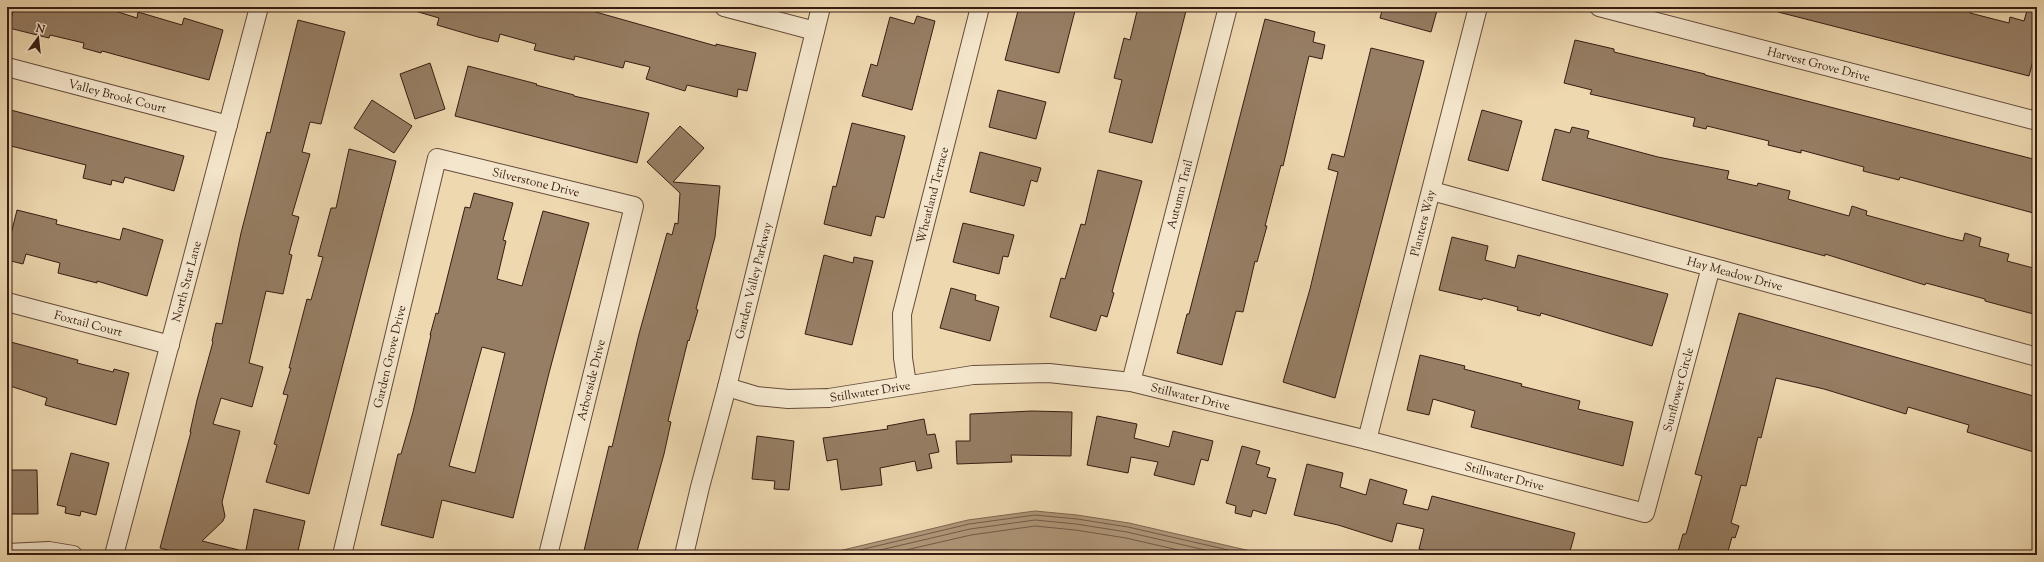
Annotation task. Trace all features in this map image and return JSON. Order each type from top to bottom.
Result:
[{"type":"street","name":"North Star Lane","points":[[114,555],[259,7]]},
{"type":"street","points":[[724,7],[815,31]]},
{"type":"street","name":"Garden Valley Parkway","points":[[684,555],[821,7]]},
{"type":"street","name":"Wheatland Terrace","points":[[907,384],[903,358],[902,314],[980,7]]},
{"type":"street","name":"Autumn Trail","points":[[1131,382],[1228,7]]},
{"type":"street","name":"Planters Way","points":[[1366,440],[1432,191],[1478,7]]},
{"type":"street","name":"Harvest Grove Drive","points":[[1599,7],[2037,121]]},
{"type":"street","name":"Valley Brook Court","points":[[7,67],[228,125]]},
{"type":"street","name":"Silverstone Drive","points":[[437,158],[634,206]]},
{"type":"street","name":"Garden Grove Drive","points":[[342,555],[437,158]]},
{"type":"street","name":"Hay Meadow Drive","points":[[1432,191],[1711,266],[2037,358]]},
{"type":"street","name":"Arborside Drive","points":[[548,555],[634,206]]},
{"type":"street","name":"Sunflower Circle","points":[[1645,513],[1711,266]]},
{"type":"street","name":"Foxtail Court","points":[[7,302],[170,345]]},
{"type":"street","name":"Stillwater Drive","points":[[727,387],[757,396],[788,399],[829,398],[907,384],[973,375],[1049,374],[1131,382],[1366,440],[1645,513]]},
{"type":"street","points":[[7,554],[49,551],[73,555]]},
{"type":"water","points":[[1035,511],[1077,515],[1129,523],[1268,555],[822,555],[968,520]]},
{"type":"building","points":[[14,7],[113,7],[112,10],[137,18],[138,12],[182,25],[184,18],[223,30],[209,80],[102,51],[101,53],[83,48],[84,43],[50,35],[49,38],[9,28]]},
{"type":"building","points":[[415,7],[578,7],[716,46],[716,44],[756,53],[747,91],[738,89],[737,97],[687,85],[685,91],[646,79],[650,67],[625,61],[623,68],[575,56],[574,60],[534,50],[536,44],[500,34],[498,42],[478,37],[437,25],[439,18],[415,11]]},
{"type":"building","points":[[1019,7],[1076,7],[1059,73],[1005,60]]},
{"type":"building","points":[[1138,7],[1187,7],[1152,143],[1109,132],[1122,80],[1114,78],[1124,38],[1130,40]]},
{"type":"building","points":[[1383,7],[1438,7],[1431,32],[1380,18]]},
{"type":"building","points":[[1778,7],[1837,7],[1855,12],[1856,7],[1972,7],[1970,13],[2009,23],[2010,17],[2024,21],[2028,7],[2037,7],[2037,44],[2029,76],[1778,12]]},
{"type":"building","points":[[917,16],[935,21],[912,110],[862,96],[871,64],[877,66],[890,17],[914,24]]},
{"type":"building","points":[[1265,19],[1315,32],[1313,42],[1325,45],[1322,59],[1309,56],[1283,166],[1281,165],[1265,226],[1267,226],[1257,262],[1255,261],[1243,312],[1236,311],[1222,365],[1177,353],[1187,314],[1189,314]]},
{"type":"building","points":[[298,20],[345,32],[321,124],[310,122],[302,152],[310,154],[292,215],[299,217],[289,254],[292,255],[283,294],[266,291],[249,363],[263,367],[252,407],[221,398],[213,424],[240,431],[222,502],[225,516],[223,521],[202,541],[239,550],[238,555],[175,555],[176,552],[160,548],[191,432],[197,400],[213,342],[216,323],[222,324],[241,233],[267,132],[270,133]]},
{"type":"building","points":[[1575,40],[1614,49],[1614,52],[2037,160],[2037,214],[1900,177],[1899,180],[1863,171],[1864,167],[1801,150],[1801,153],[1768,145],[1769,141],[1707,126],[1706,129],[1693,126],[1695,118],[1590,94],[1592,90],[1564,83]]},
{"type":"building","points":[[1371,48],[1424,61],[1335,398],[1283,382],[1310,289],[1338,172],[1328,169],[1332,154],[1344,157]]},
{"type":"building","points":[[430,63],[445,109],[415,119],[400,74]]},
{"type":"building","points":[[468,66],[537,84],[536,85],[574,96],[649,113],[637,163],[455,116]]},
{"type":"building","points":[[998,90],[1046,102],[1036,139],[989,127]]},
{"type":"building","points":[[372,100],[412,126],[394,153],[354,128]]},
{"type":"building","points":[[7,109],[184,156],[174,191],[125,177],[123,183],[112,180],[111,185],[83,178],[86,165],[7,145]]},
{"type":"building","points":[[1482,110],[1522,121],[1508,171],[1468,160]]},
{"type":"building","points":[[852,123],[905,136],[884,218],[876,216],[871,236],[824,224],[833,186],[836,187]]},
{"type":"building","points":[[680,126],[704,148],[673,182],[720,186],[715,237],[696,309],[698,310],[689,341],[688,340],[668,421],[671,422],[664,454],[636,555],[583,555],[609,446],[612,447],[639,334],[667,233],[672,235],[675,223],[678,224],[680,193],[647,162]]},
{"type":"building","points":[[1572,127],[1589,131],[1587,138],[1658,157],[1729,171],[1727,179],[1757,186],[1758,183],[1790,191],[1788,199],[1849,216],[1852,206],[1867,211],[1866,215],[1950,238],[1963,241],[1965,233],[1981,238],[1979,246],[2009,254],[2007,261],[2037,269],[2037,315],[1926,283],[1925,285],[1825,254],[1825,256],[1542,180],[1555,129],[1570,133]]},
{"type":"building","points":[[349,149],[396,161],[309,494],[266,482],[277,445],[274,444],[288,395],[283,394],[291,368],[289,368],[307,299],[311,300],[323,257],[318,256],[331,208],[336,208]]},
{"type":"building","points":[[980,152],[1041,168],[1037,182],[1031,180],[1024,206],[970,192]]},
{"type":"building","points":[[1098,170],[1142,181],[1112,292],[1114,293],[1107,317],[1101,315],[1096,331],[1050,317],[1061,278],[1065,279],[1081,224],[1085,225]]},
{"type":"building","points":[[474,193],[513,203],[503,240],[506,241],[497,279],[522,286],[543,211],[589,223],[549,373],[513,518],[442,500],[433,538],[381,525],[398,454],[401,454],[413,412],[430,335],[436,313],[438,314],[465,207],[470,208]],"holes":[[[482,347],[505,353],[475,473],[449,466]]]},
{"type":"building","points":[[17,210],[57,220],[56,224],[120,240],[123,228],[163,240],[147,296],[97,281],[97,283],[58,273],[60,263],[26,254],[23,264],[7,260],[7,250]]},
{"type":"building","points":[[963,223],[1014,235],[1008,257],[1003,256],[999,274],[953,262]]},
{"type":"building","points":[[1452,237],[1488,246],[1485,260],[1515,268],[1518,255],[1668,294],[1652,346],[1541,313],[1540,316],[1517,310],[1518,307],[1483,298],[1482,300],[1439,290]]},
{"type":"building","points":[[824,255],[853,263],[854,257],[873,261],[852,345],[805,334]]},
{"type":"building","points":[[951,288],[976,295],[975,300],[999,307],[990,341],[940,328]]},
{"type":"building","points":[[1739,313],[2037,397],[2037,453],[1967,432],[1969,425],[1908,407],[1906,414],[1824,389],[1776,378],[1761,438],[1758,437],[1746,486],[1741,485],[1731,523],[1739,526],[1735,538],[1732,537],[1727,555],[1677,555],[1683,534],[1686,534],[1702,476],[1695,474]]},
{"type":"building","points":[[7,341],[78,360],[77,363],[113,372],[114,369],[129,373],[116,425],[45,405],[47,398],[7,385]]},
{"type":"building","points":[[1420,355],[1465,366],[1464,369],[1522,384],[1521,386],[1580,401],[1578,409],[1633,422],[1623,466],[1471,427],[1475,411],[1433,399],[1429,415],[1407,410]]},
{"type":"building","points":[[1032,411],[1072,412],[1071,456],[1011,455],[1012,462],[957,464],[956,441],[970,441],[970,414]]},
{"type":"building","points":[[1097,416],[1137,424],[1134,438],[1169,447],[1173,431],[1213,441],[1208,461],[1201,459],[1194,485],[1154,475],[1158,462],[1131,457],[1128,473],[1087,465]]},
{"type":"building","points":[[924,419],[927,435],[935,434],[939,452],[929,454],[932,468],[917,471],[915,461],[880,468],[882,485],[841,490],[837,459],[827,461],[823,438],[888,429],[887,426]]},
{"type":"building","points":[[757,436],[794,441],[789,490],[774,489],[775,481],[752,479]]},
{"type":"building","points":[[1242,446],[1260,451],[1256,464],[1270,468],[1267,477],[1276,479],[1266,514],[1253,510],[1251,517],[1235,513],[1236,506],[1226,503]]},
{"type":"building","points":[[71,453],[109,463],[96,515],[81,511],[80,516],[65,513],[66,507],[57,505]]},
{"type":"building","points":[[1307,464],[1343,473],[1340,487],[1366,495],[1370,479],[1407,490],[1403,504],[1428,510],[1432,496],[1575,533],[1569,555],[1443,555],[1419,549],[1424,529],[1397,523],[1392,542],[1338,525],[1294,515]]},
{"type":"building","points":[[7,470],[37,470],[38,514],[7,514]]},
{"type":"building","points":[[254,509],[305,521],[297,555],[245,555]]}]
